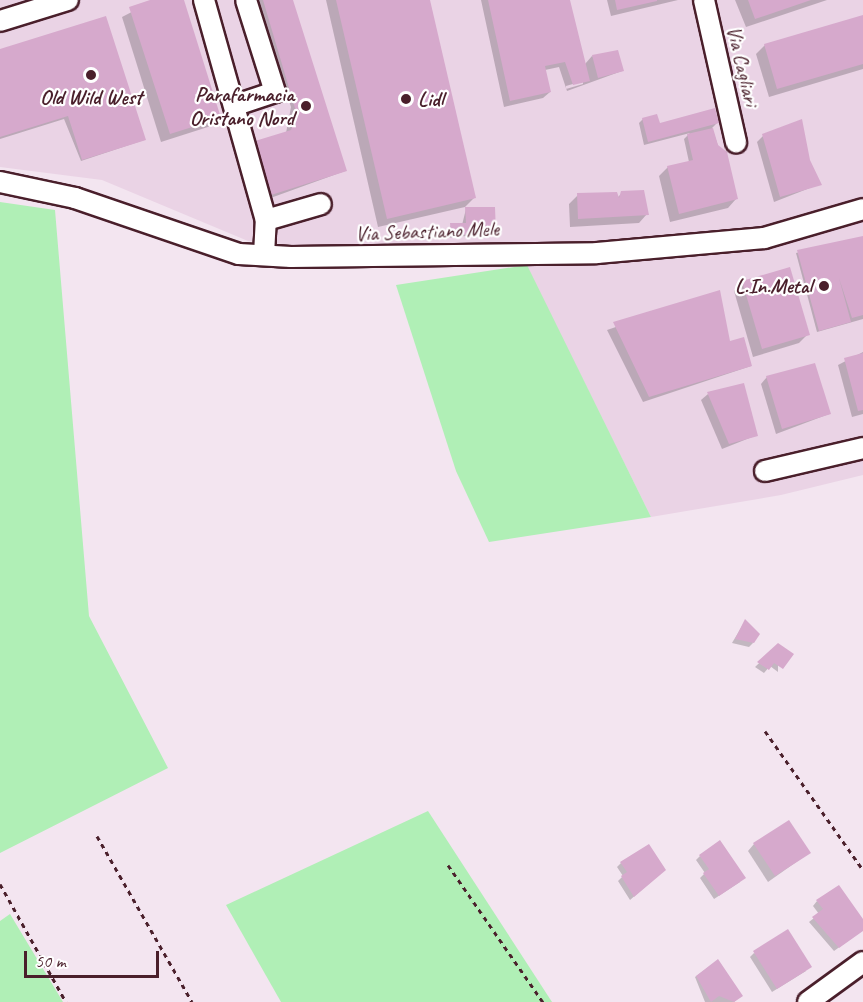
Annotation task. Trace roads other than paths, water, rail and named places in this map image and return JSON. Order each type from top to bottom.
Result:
[{"type":"street","points":[[0,21],[34,5],[68,0]]},
{"type":"street","points":[[204,0],[236,105],[266,220],[264,255]]},
{"type":"street","points":[[236,105],[275,92],[246,0]]},
{"type":"street","name":"Via Cagliari","points":[[704,0],[736,142]]},
{"type":"street","name":"Via Sebastiano Mele","points":[[0,182],[75,198],[190,240],[264,255],[597,253],[764,238],[863,209]]},
{"type":"street","points":[[266,220],[321,204]]},
{"type":"street","points":[[765,471],[863,448]]},
{"type":"street","points":[[808,1002],[863,962]]},
{"type":"place","name":"Old Wild West","points":[[91,75]]},
{"type":"place","name":"Lidl","points":[[406,99]]},
{"type":"place","name":"Parafarmacia Oristano Nord","points":[[306,106]]},
{"type":"place","name":"L.In.Metal","points":[[824,286]]}]
